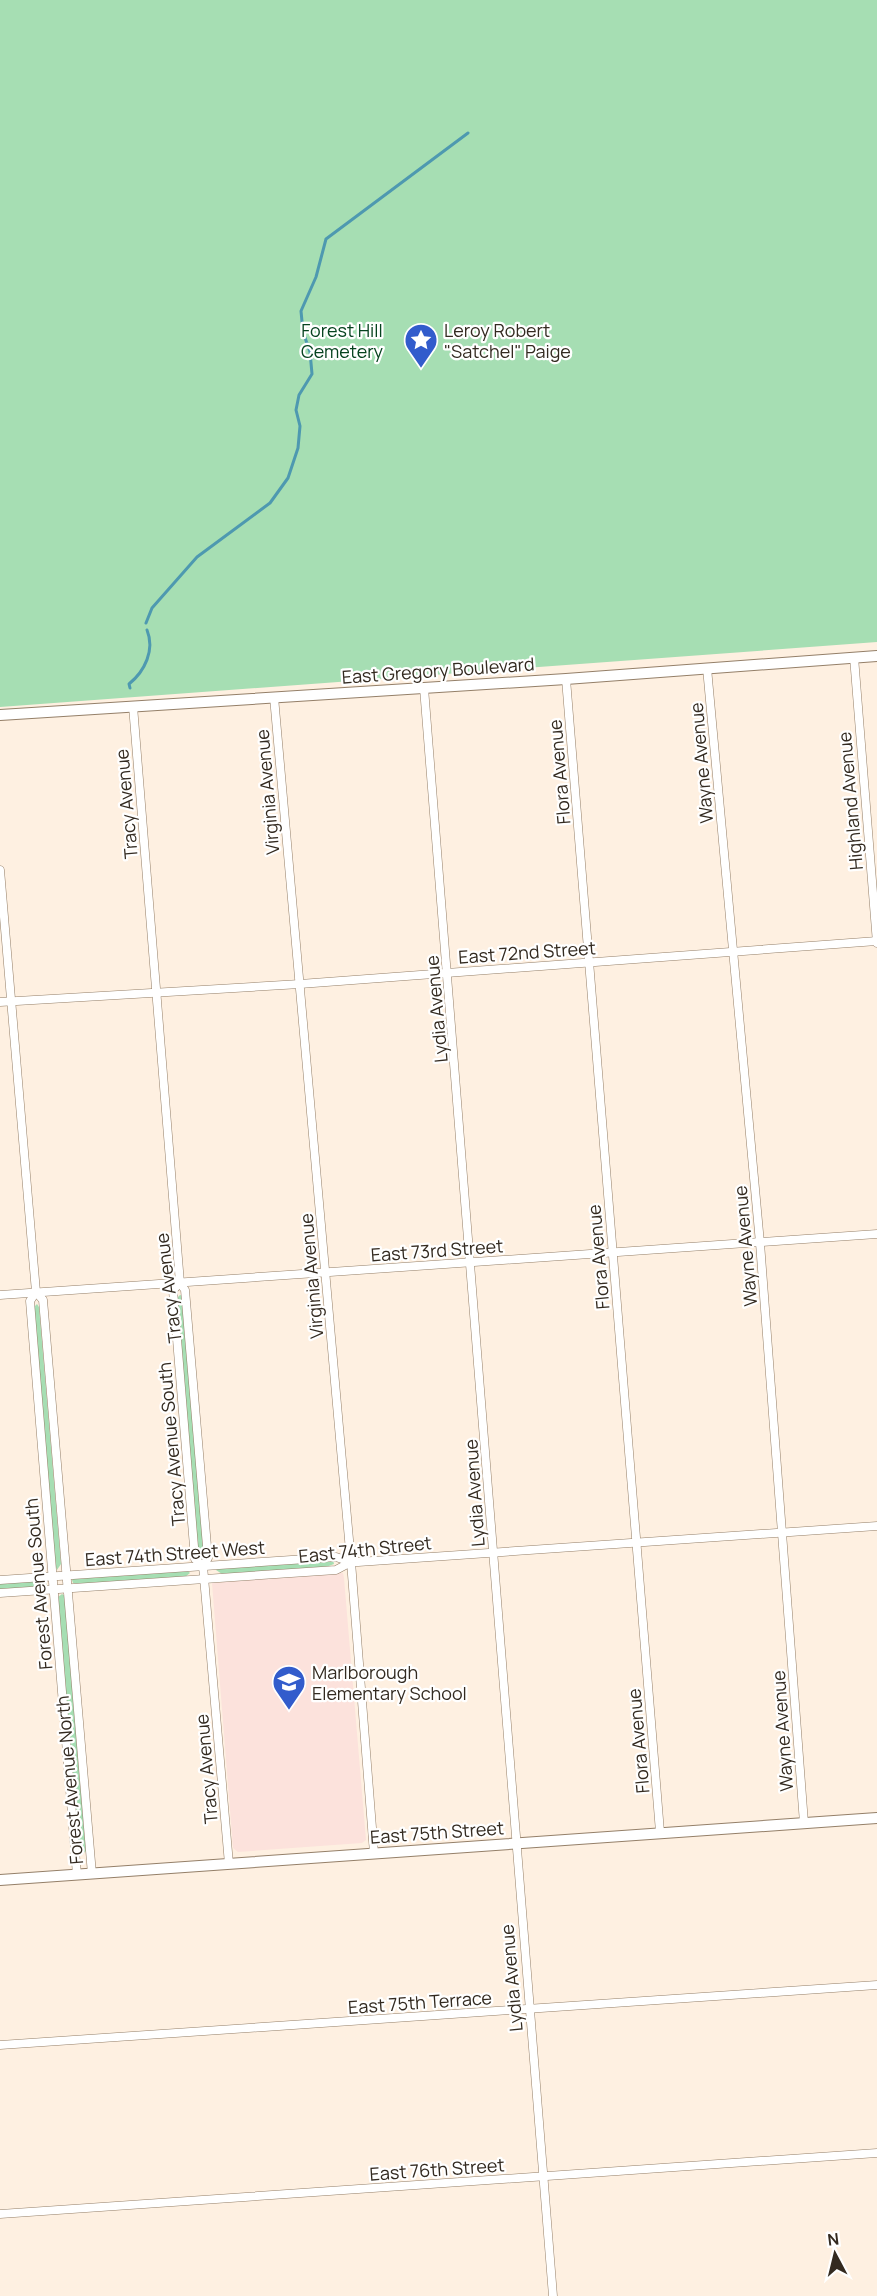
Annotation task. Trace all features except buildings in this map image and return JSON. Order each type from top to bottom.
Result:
[{"type":"main road","name":"East Gregory Boulevard","points":[[0,715],[566,679],[877,656]]},
{"type":"main road","name":"East 75th Street","points":[[0,1880],[877,1818]]},
{"type":"street","name":"Highland Avenue","points":[[854,657],[877,942]]},
{"type":"street","name":"Wayne Avenue","points":[[707,668],[760,1242],[804,1823]]},
{"type":"street","name":"Flora Avenue","points":[[566,679],[660,1832]]},
{"type":"street","name":"Lydia Avenue","points":[[424,688],[472,1262],[514,1843],[553,2296]]},
{"type":"street","name":"Virginia Avenue","points":[[274,697],[326,1272],[374,1853]]},
{"type":"street","name":"Tracy Avenue","points":[[133,706],[180,1283],[185,1290],[208,1558],[204,1566],[229,1864]]},
{"type":"street","points":[[0,870],[36,1292]]},
{"type":"street","name":"East 72nd Street","points":[[0,1002],[300,984],[877,942]]},
{"type":"street","name":"East 73rd Street","points":[[0,1295],[877,1234]]},
{"type":"street","name":"Tracy Avenue South","points":[[180,1283],[173,1290],[195,1559],[204,1566]]},
{"type":"street","name":"Forest Avenue North","points":[[36,1292],[43,1300],[92,1874]]},
{"type":"street","name":"Forest Avenue South","points":[[36,1292],[30,1301],[77,1875]]},
{"type":"street","name":"East 74th Street","points":[[0,1593],[336,1570],[351,1562],[877,1526]]},
{"type":"street","name":"East 74th Street West","points":[[0,1580],[336,1557],[351,1562]]},
{"type":"street","name":"East 75th Terrace","points":[[0,2046],[877,1985]]},
{"type":"street","name":"East 76th Street","points":[[0,2214],[877,2153]]},
{"type":"shaded area","name":"Marlborough Elementary School","points":[[343,1573],[344,1578],[366,1840],[362,1843],[238,1852],[233,1848],[212,1583]]},
{"type":"green space","name":"Forest Hill Cemetery","points":[[0,0],[877,0],[877,642],[0,707]]},
{"type":"green space","points":[[180,1295],[183,1296],[205,1555],[203,1561],[198,1555],[177,1298]]},
{"type":"green space","points":[[37,1304],[61,1564],[57,1570],[33,1308]]},
{"type":"green space","points":[[333,1560],[334,1564],[326,1567],[222,1574],[216,1570],[218,1568]]},
{"type":"green space","points":[[188,1571],[190,1573],[185,1577],[78,1584],[73,1583],[72,1580],[73,1579]]},
{"type":"green space","points":[[43,1581],[47,1584],[44,1588],[0,1590],[0,1583]]},
{"type":"green space","points":[[62,1594],[65,1596],[86,1851],[81,1855],[78,1844],[58,1597]]},
{"type":"waterway","points":[[146,623],[152,608],[197,557],[270,503],[288,478],[298,448],[300,426],[296,410],[299,395],[312,374],[310,352],[303,332],[301,311],[316,277],[326,239],[468,133]]},
{"type":"waterway","points":[[130,688],[129,684],[140,673],[147,660],[150,645],[147,630]]},
{"type":"place","name":"Leroy Robert \"Satchel\" Paige","points":[[421,369]]},
{"type":"place","name":"Marlborough Elementary School","points":[[289,1711]]}]
